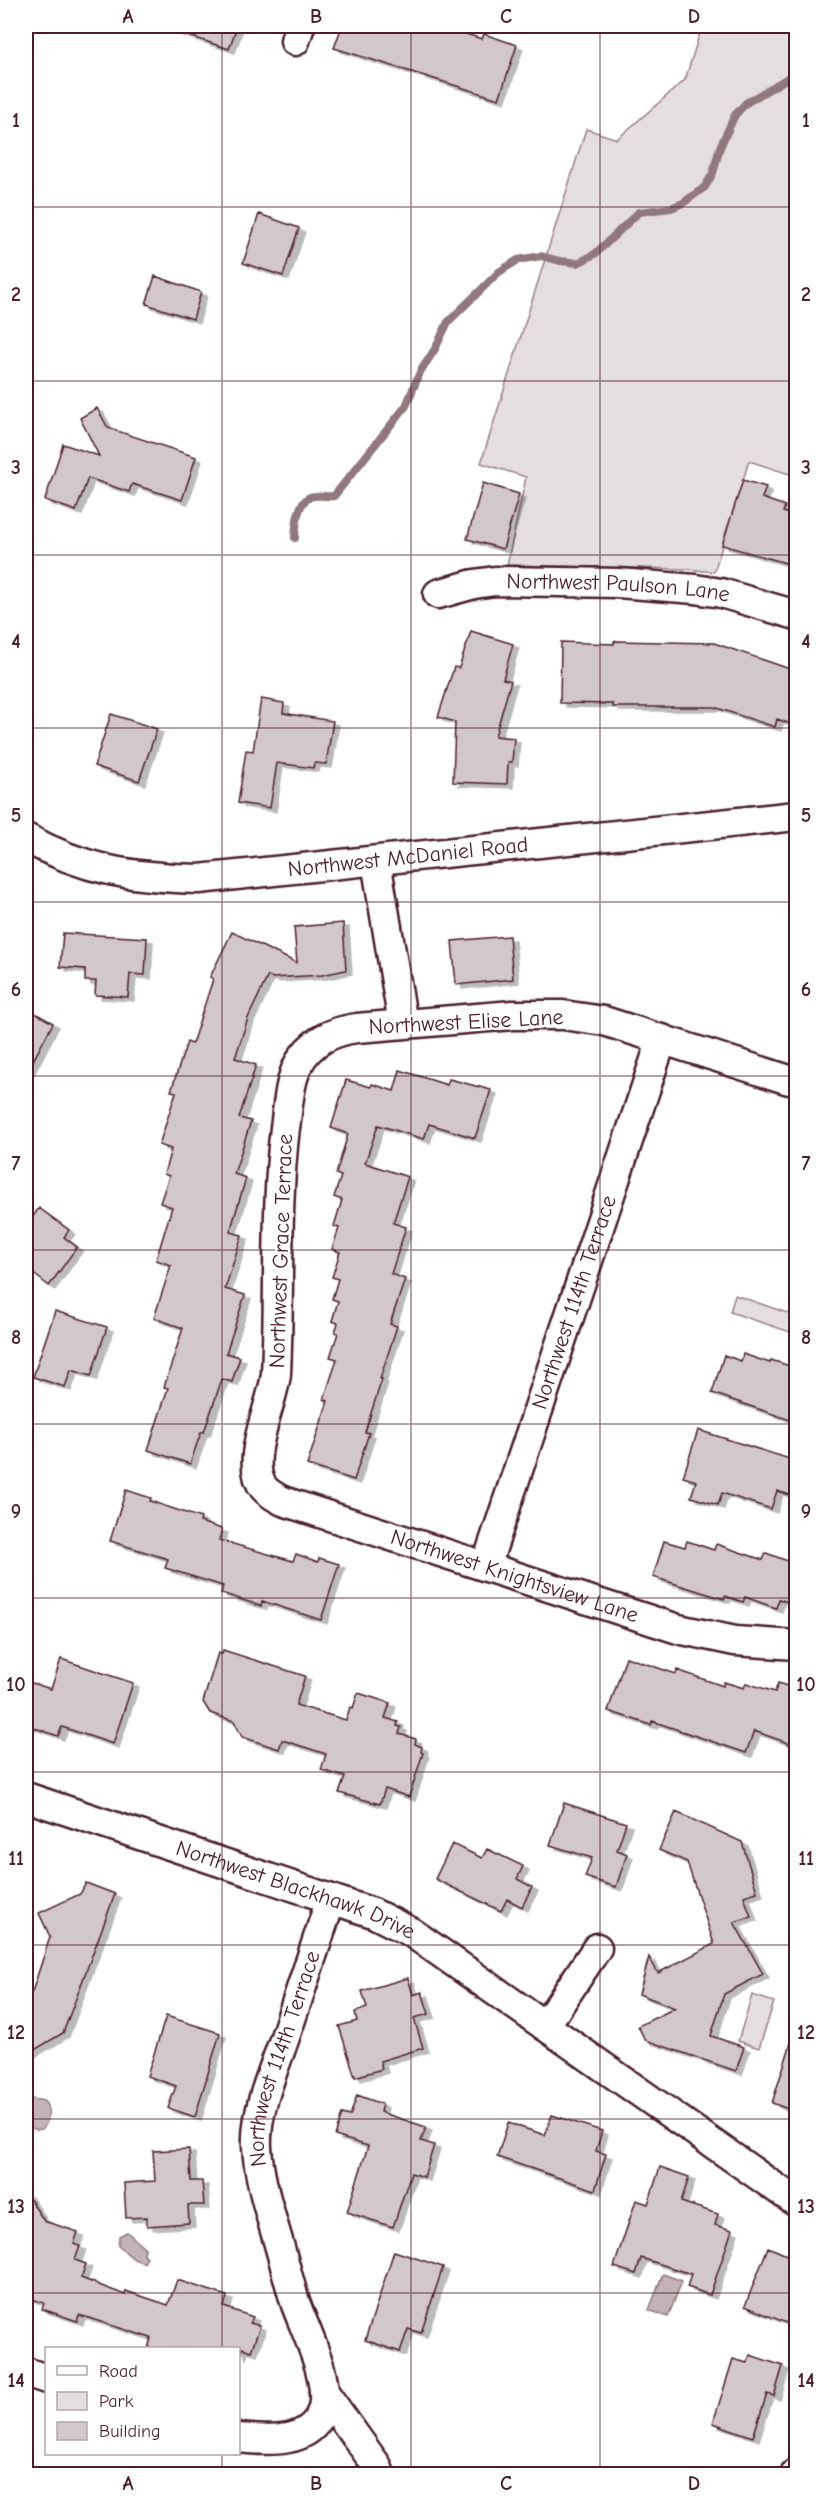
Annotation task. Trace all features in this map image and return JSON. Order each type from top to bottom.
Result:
[{"type":"street","name":"Northwest Paulson Lane","points":[[438,594],[495,581],[659,585],[721,593],[796,615]]},
{"type":"street","name":"Northwest McDaniel Road","points":[[26,838],[46,849],[100,870],[164,878],[199,879],[796,816]]},
{"type":"street","points":[[376,861],[403,1024]]},
{"type":"street","name":"Northwest Elise Lane","points":[[317,1043],[332,1034],[348,1029],[513,1015],[563,1015],[604,1021],[789,1080]]},
{"type":"street","name":"Northwest 114th Terrace","points":[[486,1566],[662,1039]]},
{"type":"street","name":"Northwest Grace Terrace","points":[[257,1466],[258,1445],[273,1396],[276,1374],[282,1153],[287,1111],[298,1064],[317,1043]]},
{"type":"street","name":"Northwest Knightsview Lane","points":[[257,1466],[257,1473],[264,1488],[283,1502],[708,1637],[796,1645]]},
{"type":"street","name":"Northwest Blackhawk Drive","points":[[26,1797],[331,1899],[373,1914],[411,1932],[796,2202]]},
{"type":"street","name":"Northwest 114th Terrace","points":[[240,2438],[269,2440],[291,2438],[308,2432],[317,2422],[322,2409],[324,2392],[313,2349],[295,2301],[267,2203],[257,2146],[266,2091],[331,1899]]},
{"type":"street","points":[[545,2025],[597,1948]]},
{"type":"street","points":[[26,2372],[45,2379]]},
{"type":"street","name":"Northwest 114th Terrace","points":[[324,2392],[381,2475]]},
{"type":"green space","points":[[702,26],[731,28],[733,26],[796,26],[796,476],[749,461],[714,572],[686,569],[507,565],[526,477],[481,463],[586,129],[617,139],[685,80]]},
{"type":"green space","points":[[735,1295],[796,1316],[796,1334],[730,1312]]},
{"type":"green space","points":[[752,1995],[774,2002],[759,2048],[738,2041]]},
{"type":"shaded area","points":[[26,2098],[44,2101],[49,2115],[42,2129],[29,2127],[29,2133],[26,2136]]},
{"type":"shaded area","points":[[127,2232],[145,2248],[144,2254],[147,2257],[144,2263],[134,2259],[118,2246],[119,2236]]},
{"type":"shaded area","points":[[663,2274],[682,2281],[668,2317],[649,2310]]},
{"type":"building","points":[[172,26],[237,26],[229,49],[171,30]]},
{"type":"building","points":[[342,26],[441,26],[482,39],[484,34],[517,45],[499,99],[334,48]]},
{"type":"building","points":[[259,214],[299,228],[283,276],[243,263]]},
{"type":"building","points":[[155,276],[201,292],[193,319],[146,304]]},
{"type":"building","points":[[97,408],[108,428],[196,457],[182,500],[132,484],[129,492],[88,478],[76,511],[45,500],[63,444],[99,456],[80,418]]},
{"type":"building","points":[[743,480],[766,487],[762,498],[785,506],[783,512],[796,516],[796,566],[722,545]]},
{"type":"building","points":[[483,483],[519,494],[503,549],[467,539]]},
{"type":"building","points":[[471,631],[513,644],[503,679],[511,681],[495,736],[514,738],[512,762],[508,762],[507,784],[453,782],[455,722],[438,717],[454,667],[459,668]]},
{"type":"building","points":[[614,641],[714,643],[796,671],[796,726],[777,719],[775,727],[714,707],[613,707],[613,704],[560,703],[561,642],[614,644]]},
{"type":"building","points":[[261,699],[284,703],[283,713],[333,721],[326,764],[314,763],[313,768],[277,763],[270,808],[238,803],[246,750],[253,751]]},
{"type":"building","points":[[111,714],[157,729],[139,781],[94,766]]},
{"type":"building","points":[[343,923],[346,970],[322,975],[273,978],[268,976],[248,1018],[235,1058],[256,1065],[239,1118],[251,1121],[234,1174],[246,1178],[230,1232],[242,1235],[225,1289],[245,1295],[226,1353],[240,1357],[232,1382],[222,1379],[204,1432],[201,1432],[190,1464],[148,1450],[168,1388],[164,1387],[183,1328],[154,1318],[171,1265],[156,1260],[172,1207],[160,1203],[169,1176],[164,1174],[171,1149],[159,1145],[176,1092],[171,1091],[187,1042],[192,1044],[213,979],[210,977],[232,932],[297,963],[294,927]]},
{"type":"building","points":[[63,933],[147,938],[145,975],[130,974],[128,997],[95,995],[96,981],[85,981],[85,969],[60,967]]},
{"type":"building","points":[[509,936],[513,979],[456,985],[452,941]]},
{"type":"building","points":[[26,1008],[53,1023],[26,1074]]},
{"type":"building","points":[[400,1070],[447,1085],[449,1079],[491,1090],[475,1138],[429,1124],[424,1139],[378,1125],[365,1163],[408,1177],[393,1223],[406,1227],[391,1274],[405,1279],[390,1324],[397,1326],[365,1432],[369,1433],[354,1480],[307,1465],[328,1401],[324,1399],[337,1359],[330,1357],[338,1333],[335,1332],[338,1323],[332,1321],[338,1301],[332,1299],[338,1279],[332,1277],[340,1252],[332,1249],[339,1228],[334,1226],[342,1200],[334,1197],[341,1176],[336,1174],[348,1134],[331,1128],[346,1080],[371,1087],[372,1084],[394,1091]]},
{"type":"building","points":[[39,1208],[69,1230],[64,1237],[77,1247],[49,1286],[26,1268],[26,1226]]},
{"type":"building","points":[[55,1311],[107,1327],[91,1376],[71,1370],[65,1387],[33,1377]]},
{"type":"building","points":[[743,1354],[770,1363],[771,1360],[796,1368],[796,1422],[712,1393],[724,1355],[741,1361]]},
{"type":"building","points":[[698,1430],[796,1461],[796,1497],[777,1491],[771,1509],[722,1493],[718,1505],[691,1497],[696,1481],[683,1477]]},
{"type":"building","points":[[126,1490],[151,1498],[150,1501],[201,1518],[200,1522],[222,1529],[219,1540],[293,1561],[296,1554],[318,1562],[319,1558],[339,1564],[321,1620],[262,1601],[261,1606],[221,1593],[223,1586],[165,1568],[168,1559],[110,1541]]},
{"type":"building","points":[[664,1541],[685,1547],[687,1541],[714,1550],[716,1544],[763,1560],[766,1553],[796,1564],[796,1605],[779,1599],[776,1608],[745,1597],[743,1602],[725,1596],[724,1599],[653,1577]]},
{"type":"building","points":[[223,1650],[305,1676],[296,1705],[346,1720],[358,1693],[390,1703],[385,1718],[398,1722],[397,1726],[401,1727],[399,1734],[416,1739],[415,1744],[422,1747],[421,1752],[423,1753],[409,1797],[385,1789],[380,1804],[339,1793],[345,1777],[321,1770],[326,1754],[282,1740],[279,1749],[242,1737],[234,1721],[210,1713],[203,1702],[218,1653],[222,1654]]},
{"type":"building","points":[[626,1657],[676,1674],[677,1670],[723,1686],[724,1682],[744,1688],[746,1683],[775,1692],[778,1683],[796,1689],[796,1746],[754,1731],[746,1753],[652,1721],[651,1725],[608,1711]]},
{"type":"building","points":[[61,1659],[133,1683],[113,1744],[62,1727],[58,1736],[26,1725],[26,1681],[51,1689]]},
{"type":"building","points":[[564,1803],[626,1823],[617,1850],[627,1854],[616,1887],[585,1877],[592,1858],[550,1845]]},
{"type":"building","points":[[676,1812],[742,1842],[757,1892],[744,1896],[751,1917],[734,1922],[763,1974],[724,1994],[711,2036],[744,2047],[736,2071],[645,2040],[638,2026],[675,2008],[639,1994],[649,1957],[658,1973],[714,1944],[687,1862],[659,1850]]},
{"type":"building","points":[[452,1844],[482,1858],[487,1849],[523,1866],[517,1879],[532,1887],[522,1907],[507,1899],[501,1911],[435,1879]]},
{"type":"building","points":[[86,1883],[115,1894],[63,2033],[26,2055],[26,1996],[32,1992],[50,1937],[39,1913],[80,1894]]},
{"type":"building","points":[[408,1978],[413,1995],[422,1992],[429,2014],[414,2018],[423,2048],[380,2061],[382,2069],[355,2077],[339,2026],[357,2021],[355,2012],[367,2008],[362,1991]]},
{"type":"building","points":[[166,2016],[220,2033],[195,2117],[168,2108],[176,2086],[147,2076]]},
{"type":"building","points":[[792,2040],[796,2041],[796,2112],[772,2103]]},
{"type":"building","points":[[357,2095],[382,2104],[380,2112],[426,2127],[421,2141],[434,2145],[424,2177],[411,2173],[393,2227],[347,2212],[368,2146],[335,2136],[342,2114],[350,2116]]},
{"type":"building","points":[[552,2115],[602,2131],[596,2151],[606,2154],[595,2190],[497,2157],[508,2123],[545,2135]]},
{"type":"building","points":[[189,2149],[191,2181],[202,2181],[204,2205],[188,2205],[189,2223],[147,2226],[147,2217],[126,2218],[124,2183],[155,2181],[153,2151]]},
{"type":"building","points":[[660,2167],[689,2177],[681,2202],[718,2214],[715,2225],[732,2230],[710,2295],[687,2287],[691,2274],[641,2258],[636,2274],[614,2267],[636,2200],[648,2204]]},
{"type":"building","points":[[26,2193],[44,2221],[78,2232],[74,2244],[80,2246],[75,2260],[86,2264],[81,2278],[125,2295],[126,2291],[168,2305],[177,2280],[227,2296],[224,2307],[253,2317],[250,2323],[260,2326],[251,2351],[242,2348],[240,2355],[240,2347],[149,2347],[151,2338],[79,2315],[77,2321],[42,2309],[44,2303],[26,2297]]},
{"type":"building","points":[[768,2247],[796,2259],[788,2284],[796,2287],[796,2327],[745,2306]]},
{"type":"building","points":[[394,2251],[443,2267],[421,2333],[408,2329],[400,2352],[365,2340]]},
{"type":"building","points":[[750,2355],[783,2366],[774,2396],[767,2394],[753,2437],[713,2423],[733,2359],[747,2363]]},
{"type":"waterway","points":[[295,538],[302,504],[313,496],[334,496],[406,406],[420,372],[435,349],[448,322],[499,272],[518,260],[541,256],[578,263],[595,254],[639,212],[671,208],[683,203],[705,187],[713,173],[720,147],[735,115],[746,103],[796,73]]}]
